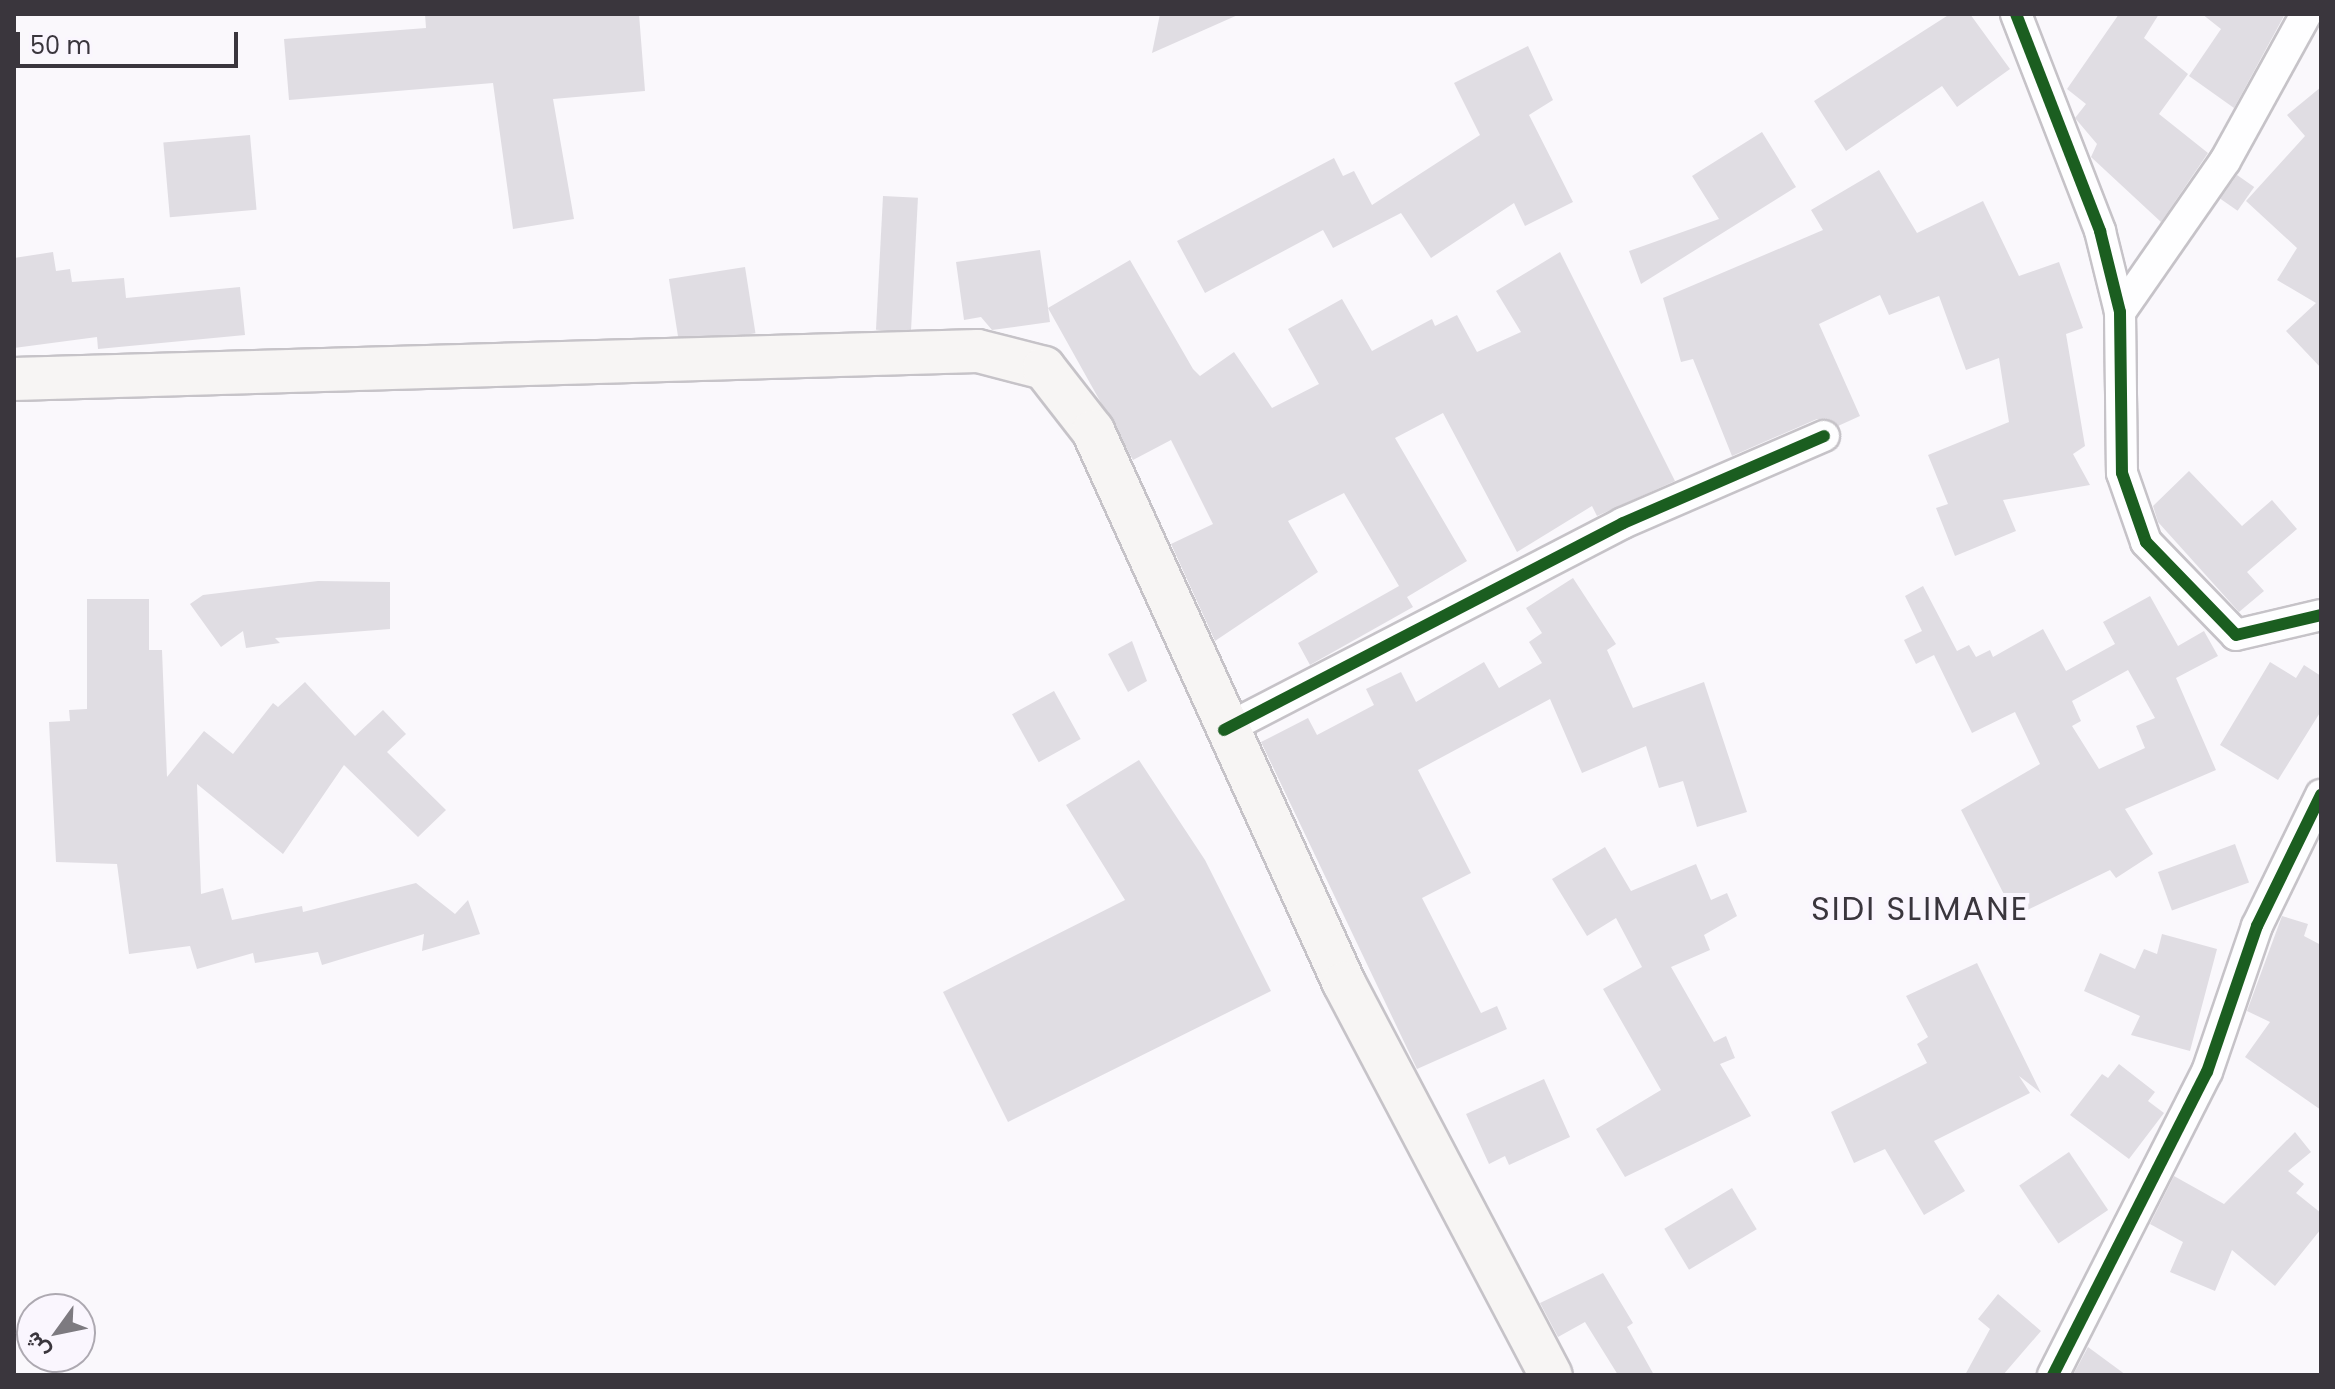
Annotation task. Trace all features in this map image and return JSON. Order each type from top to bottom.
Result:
[{"type":"main road","points":[[14,379],[978,351],[1044,368],[1093,431],[1224,730],[1344,983],[1551,1375]]},
{"type":"street","points":[[2016,14],[2100,231],[2120,312],[2122,473],[2146,542],[2236,635],[2321,615]]},
{"type":"street","points":[[2120,312],[2225,161],[2306,14]]},
{"type":"street","points":[[1224,730],[1623,523],[1824,436]]},
{"type":"street","points":[[2053,1375],[2207,1072],[2257,926],[2321,795]]},
{"type":"building","points":[[425,14],[639,14],[645,91],[553,99],[574,219],[513,229],[493,83],[289,100],[284,39],[426,28]]},
{"type":"building","points":[[1160,14],[1240,14],[1152,53]]},
{"type":"building","points":[[1950,14],[1970,14],[2010,69],[1957,107],[1942,86],[1846,151],[1814,101]]},
{"type":"building","points":[[2119,14],[2159,14],[2144,38],[2188,74],[2159,114],[2208,153],[2161,222],[2091,157],[2097,144],[2075,118],[2086,104],[2067,89]]},
{"type":"building","points":[[2202,14],[2285,14],[2234,108],[2189,76],[2221,29]]},
{"type":"building","points":[[1528,46],[1553,100],[1529,115],[1573,202],[1525,226],[1514,203],[1431,258],[1401,213],[1333,248],[1323,230],[1205,293],[1177,241],[1334,158],[1343,176],[1354,171],[1372,205],[1480,135],[1454,83]]},
{"type":"building","points":[[2321,87],[2321,368],[2286,331],[2316,303],[2277,280],[2297,248],[2246,201],[2305,136],[2287,115]]},
{"type":"building","points":[[1762,132],[1796,187],[1641,284],[1629,251],[1719,219],[1692,176]]},
{"type":"building","points":[[250,135],[257,210],[170,217],[163,143]]},
{"type":"building","points":[[1879,170],[1917,233],[1983,201],[2019,276],[2059,262],[2083,328],[2066,334],[2085,446],[2073,454],[2090,485],[2003,500],[2016,531],[1955,556],[1936,508],[1948,504],[1928,455],[2009,422],[1999,358],[1966,370],[1939,296],[1889,315],[1880,295],[1819,324],[1860,416],[1838,426],[1817,419],[1732,456],[1693,359],[1681,362],[1663,298],[1823,230],[1811,210]]},
{"type":"building","points":[[2237,175],[2254,187],[2238,211],[2220,199]]},
{"type":"building","points":[[883,196],[918,198],[911,332],[876,330]]},
{"type":"building","points":[[1040,250],[1050,322],[992,330],[981,317],[964,320],[956,262]]},
{"type":"building","points":[[53,252],[56,271],[70,269],[72,282],[124,278],[126,298],[240,287],[245,335],[98,349],[97,337],[14,348],[14,258]]},
{"type":"building","points":[[1560,252],[1675,481],[1597,516],[1592,506],[1517,552],[1443,413],[1395,438],[1467,561],[1407,597],[1413,607],[1310,665],[1298,643],[1399,586],[1344,493],[1288,521],[1318,572],[1215,641],[1171,544],[1213,524],[1171,440],[1133,460],[1048,308],[1130,260],[1193,369],[1200,376],[1234,352],[1272,408],[1319,384],[1288,329],[1342,299],[1372,351],[1432,319],[1435,326],[1457,315],[1477,352],[1521,332],[1496,291]]},
{"type":"building","points":[[745,267],[755,333],[679,345],[669,279]]},
{"type":"building","points":[[2189,471],[2242,526],[2272,500],[2297,529],[2247,572],[2264,591],[2239,612],[2158,522],[2153,506]]},
{"type":"building","points":[[1573,578],[1616,644],[1607,650],[1633,708],[1704,682],[1747,812],[1697,827],[1683,781],[1659,788],[1646,746],[1582,773],[1550,699],[1418,770],[1471,873],[1422,898],[1481,1013],[1497,1006],[1507,1029],[1417,1069],[1261,742],[1308,718],[1317,735],[1374,705],[1366,689],[1401,672],[1416,702],[1484,662],[1499,688],[1542,663],[1529,642],[1542,633],[1526,608]]},
{"type":"building","points":[[318,581],[390,582],[390,629],[275,638],[280,643],[246,648],[243,631],[221,647],[190,604],[203,595]]},
{"type":"building","points":[[1923,586],[1957,651],[1969,645],[1976,657],[1990,650],[1993,657],[2043,629],[2066,671],[2115,644],[2103,622],[2150,596],[2178,646],[2204,631],[2218,656],[2176,678],[2216,770],[2125,809],[2153,854],[2116,878],[2110,870],[2015,916],[1961,810],[2040,764],[2015,712],[1972,733],[1934,655],[1916,664],[1904,640],[1922,631],[1905,596]],"holes":[[[2128,670],[2155,718],[2136,726],[2145,748],[2099,769],[2072,726],[2081,721],[2072,701]]]},
{"type":"building","points":[[87,599],[149,599],[149,650],[162,650],[167,777],[204,731],[233,754],[273,703],[278,707],[305,682],[355,736],[383,710],[406,734],[387,752],[446,810],[418,837],[344,765],[283,854],[197,784],[201,894],[223,888],[232,920],[302,906],[303,912],[416,883],[455,914],[468,900],[480,934],[422,951],[424,934],[322,965],[318,952],[255,963],[253,953],[197,969],[190,946],[129,954],[117,864],[56,862],[49,722],[70,721],[69,710],[87,709]]},
{"type":"building","points":[[1132,641],[1147,681],[1128,692],[1108,654]]},
{"type":"building","points":[[2270,662],[2296,678],[2304,665],[2321,676],[2321,711],[2278,780],[2220,745]]},
{"type":"building","points":[[1054,691],[1081,739],[1039,762],[1012,714]]},
{"type":"building","points":[[1139,760],[1205,860],[1271,991],[1008,1122],[943,992],[1125,900],[1066,805]]},
{"type":"building","points":[[2235,844],[2249,883],[2172,911],[2158,872]]},
{"type":"building","points":[[1605,847],[1631,891],[1696,864],[1711,900],[1727,893],[1737,916],[1704,935],[1710,950],[1671,967],[1714,1042],[1726,1036],[1735,1058],[1720,1064],[1751,1116],[1625,1177],[1596,1129],[1661,1090],[1603,989],[1642,967],[1616,918],[1587,936],[1552,879]]},
{"type":"building","points":[[2282,916],[2308,924],[2304,936],[2321,945],[2321,1110],[2245,1057],[2270,1022],[2247,1011]]},
{"type":"building","points":[[2162,934],[2217,949],[2190,1051],[2131,1035],[2140,1016],[2084,991],[2100,953],[2135,969],[2144,949],[2157,954]]},
{"type":"building","points":[[1977,963],[2041,1093],[2019,1076],[2030,1093],[1934,1141],[1965,1191],[1924,1215],[1885,1149],[1854,1163],[1831,1112],[1927,1063],[1917,1044],[1928,1037],[1906,996]]},
{"type":"building","points":[[2119,1064],[2155,1092],[2148,1101],[2164,1113],[2129,1159],[2070,1115],[2102,1074],[2108,1078]]},
{"type":"building","points":[[1544,1079],[1570,1137],[1509,1165],[1505,1156],[1489,1164],[1466,1114]]},
{"type":"building","points":[[2295,1132],[2311,1152],[2288,1171],[2304,1184],[2296,1193],[2321,1213],[2321,1229],[2275,1286],[2232,1250],[2215,1291],[2170,1272],[2183,1242],[2150,1224],[2174,1176],[2224,1204]]},
{"type":"building","points":[[2069,1152],[2108,1210],[2058,1244],[2019,1186]]},
{"type":"building","points":[[1732,1188],[1757,1229],[1689,1270],[1664,1229]]},
{"type":"building","points":[[1603,1273],[1633,1323],[1627,1327],[1654,1375],[1618,1375],[1585,1322],[1558,1337],[1540,1303]]},
{"type":"building","points":[[1998,1294],[2041,1331],[2003,1375],[1965,1375],[1990,1329],[1978,1319]]},
{"type":"building","points":[[2088,1347],[2126,1375],[2073,1375]]},
{"type":"cycle path","points":[[2016,14],[2100,231],[2120,312],[2122,473],[2146,542],[2236,635],[2321,615]]},
{"type":"cycle path","points":[[1224,730],[1623,523],[1824,436]]},
{"type":"cycle path","points":[[2053,1375],[2207,1072],[2257,926],[2321,795]]},
{"type":"district","name":"SIDI SLIMANE","points":[[1920,909]]}]
